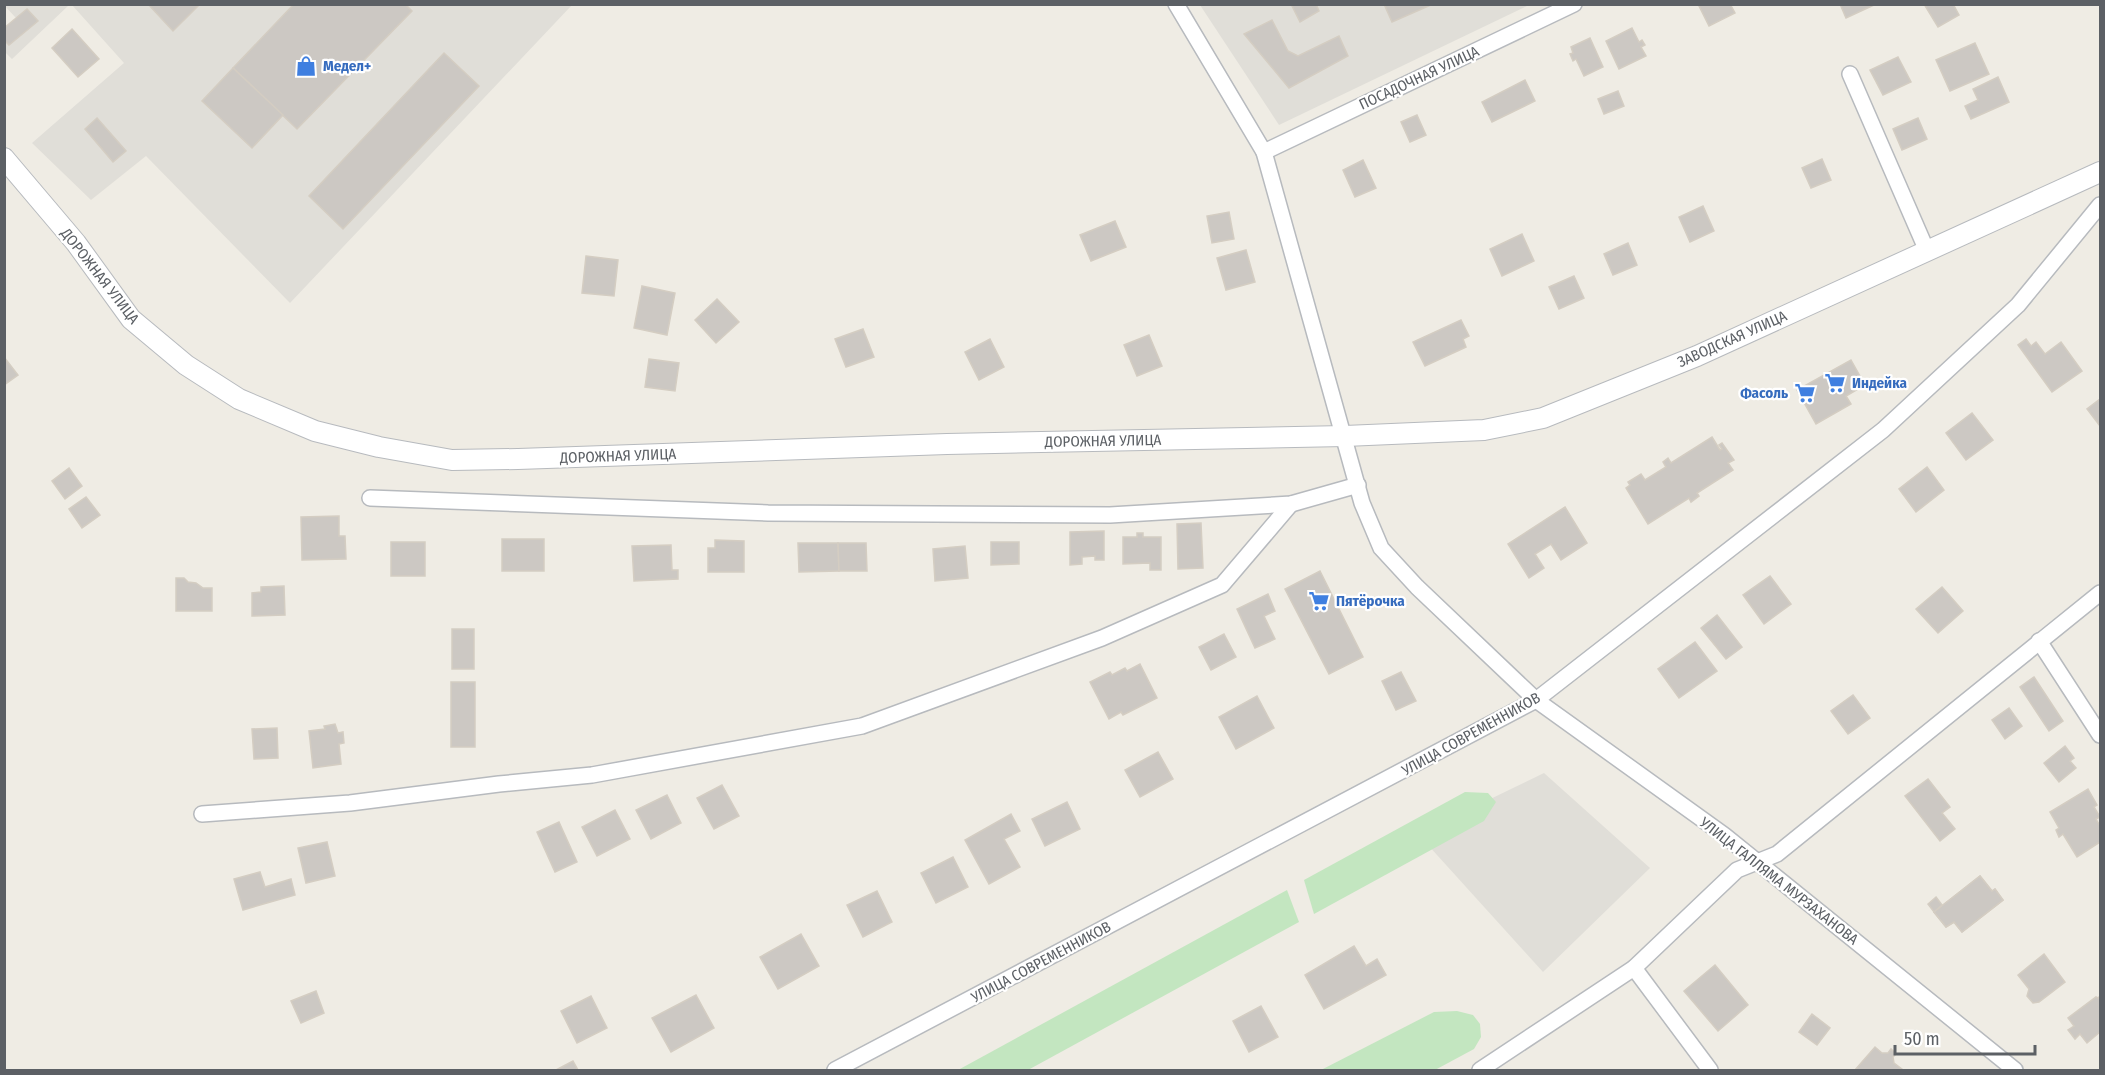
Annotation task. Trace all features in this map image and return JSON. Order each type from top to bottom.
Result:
[{"type":"street","name":"УЛИЦА ГАЛЛЯМА МУРЗАХАНОВА","points":[[1176,4],[1264,152],[1362,503],[1382,548],[1417,587],[1536,700],[1724,835],[2015,1071]]},
{"type":"street","name":"ПОСАДОЧНАЯ УЛИЦА","points":[[1264,152],[1574,4]]},
{"type":"street","points":[[1850,74],[1927,251]]},
{"type":"street","name":"ДОРОЖНАЯ УЛИЦА","points":[[4,158],[76,243],[130,319],[186,365],[239,399],[293,422],[315,431],[379,447],[452,460],[507,460],[936,444],[1345,436]]},
{"type":"street","name":"ЗАВОДСКАЯ УЛИЦА","points":[[1345,436],[1484,430],[1543,418],[1697,356],[2100,172]]},
{"type":"street","name":"УЛИЦА СОВРЕМЕННИКОВ","points":[[836,1071],[1536,700],[1883,430],[2018,305],[2100,205]]},
{"type":"street","points":[[370,498],[768,513],[1110,515],[1291,504],[1358,485]]},
{"type":"street","points":[[202,814],[350,803],[592,775],[862,726],[1102,638],[1222,585],[1291,504]]},
{"type":"street","points":[[1480,1071],[1634,968],[1737,870],[1777,854],[2100,593]]},
{"type":"street","points":[[2039,641],[2100,735]]},
{"type":"street","points":[[1634,968],[1710,1071]]},
{"type":"shaded area","points":[[4,5],[69,5],[12,59],[5,52],[5,28],[16,18]]},
{"type":"shaded area","points":[[72,5],[572,5],[290,303],[146,156],[91,200],[32,143],[124,63]]},
{"type":"shaded area","points":[[1200,5],[1529,5],[1279,125]]},
{"type":"shaded area","points":[[1544,773],[1650,868],[1543,972],[1418,834]]},
{"type":"green space","points":[[1465,792],[1488,793],[1496,802],[1484,821],[1314,914],[1304,880]]},
{"type":"green space","points":[[1287,890],[1299,922],[1028,1070],[958,1070]]},
{"type":"green space","points":[[1457,1011],[1473,1015],[1480,1024],[1481,1037],[1474,1049],[1435,1070],[1321,1070],[1434,1012]]},
{"type":"building","points":[[148,4],[200,4],[173,31]]},
{"type":"building","points":[[294,4],[405,4],[412,11],[297,129],[233,68]]},
{"type":"building","points":[[1291,4],[1316,4],[1319,11],[1300,22]]},
{"type":"building","points":[[1384,4],[1433,4],[1392,22]]},
{"type":"building","points":[[1698,4],[1730,4],[1735,13],[1709,26]]},
{"type":"building","points":[[1840,4],[1874,4],[1874,5],[1846,18]]},
{"type":"building","points":[[1924,4],[1953,4],[1959,15],[1938,27]]},
{"type":"building","points":[[27,9],[38,21],[9,45],[4,40],[4,28]]},
{"type":"building","points":[[1272,20],[1288,51],[1298,56],[1339,36],[1348,56],[1289,88],[1244,34]]},
{"type":"building","points":[[1632,28],[1639,42],[1642,40],[1645,45],[1641,47],[1646,56],[1619,69],[1606,41]]},
{"type":"building","points":[[72,29],[99,59],[78,77],[52,48]]},
{"type":"building","points":[[1590,38],[1603,67],[1584,76],[1576,59],[1573,61],[1570,54],[1573,53],[1571,47]]},
{"type":"building","points":[[1975,43],[1989,74],[1950,91],[1936,60]]},
{"type":"building","points":[[444,53],[479,86],[343,229],[309,196]]},
{"type":"building","points":[[1898,57],[1911,82],[1883,95],[1870,70]]},
{"type":"building","points":[[233,68],[283,115],[252,148],[202,101]]},
{"type":"building","points":[[1998,77],[2009,102],[1971,119],[1965,106],[1978,100],[1973,89]]},
{"type":"building","points":[[1525,80],[1535,101],[1492,122],[1482,102]]},
{"type":"building","points":[[1618,91],[1624,106],[1604,114],[1598,99]]},
{"type":"building","points":[[1417,115],[1426,135],[1410,142],[1401,122]]},
{"type":"building","points":[[97,118],[126,151],[113,162],[85,129]]},
{"type":"building","points":[[1918,118],[1927,139],[1902,150],[1893,129]]},
{"type":"building","points":[[1822,159],[1831,180],[1811,188],[1802,168]]},
{"type":"building","points":[[1363,160],[1376,188],[1355,197],[1343,170]]},
{"type":"building","points":[[1703,206],[1714,231],[1690,242],[1679,217]]},
{"type":"building","points":[[1229,212],[1234,239],[1212,243],[1207,216]]},
{"type":"building","points":[[1115,221],[1126,247],[1091,261],[1080,235]]},
{"type":"building","points":[[1522,234],[1534,261],[1502,276],[1490,249]]},
{"type":"building","points":[[1628,243],[1637,265],[1613,275],[1604,254]]},
{"type":"building","points":[[1246,250],[1255,282],[1226,290],[1217,258]]},
{"type":"building","points":[[586,256],[618,260],[614,296],[582,293]]},
{"type":"building","points":[[1574,276],[1584,298],[1559,309],[1549,287]]},
{"type":"building","points":[[642,286],[675,293],[667,335],[634,328]]},
{"type":"building","points":[[717,299],[739,322],[716,343],[695,320]]},
{"type":"building","points":[[1461,320],[1469,336],[1463,339],[1466,347],[1425,366],[1413,342]]},
{"type":"building","points":[[863,329],[874,357],[846,367],[835,339]]},
{"type":"building","points":[[1149,335],[1162,366],[1137,376],[1124,345]]},
{"type":"building","points":[[990,339],[1004,367],[979,380],[965,352]]},
{"type":"building","points":[[2026,339],[2031,346],[2036,342],[2045,354],[2061,342],[2082,371],[2052,392],[2018,345]]},
{"type":"building","points":[[4,357],[18,375],[4,385]]},
{"type":"building","points":[[649,359],[679,363],[675,391],[645,387]]},
{"type":"building","points":[[1851,360],[1865,385],[1846,396],[1851,404],[1816,424],[1797,390]]},
{"type":"building","points":[[2100,399],[2100,426],[2087,409]]},
{"type":"building","points":[[1972,413],[1993,440],[1966,460],[1946,433]]},
{"type":"building","points":[[1712,437],[1720,450],[1722,449],[1719,445],[1722,443],[1734,460],[1728,463],[1733,470],[1697,493],[1699,496],[1691,502],[1689,498],[1648,524],[1626,488],[1630,485],[1628,482],[1641,474],[1645,480],[1666,467],[1663,462],[1668,458],[1671,463]]},
{"type":"building","points":[[1927,467],[1944,490],[1916,512],[1899,489]]},
{"type":"building","points":[[69,468],[82,486],[65,499],[52,481]]},
{"type":"building","points":[[86,497],[100,515],[82,528],[69,509]]},
{"type":"building","points":[[1565,507],[1587,543],[1561,560],[1551,544],[1535,554],[1544,568],[1529,578],[1508,544]]},
{"type":"building","points":[[339,516],[339,536],[345,536],[346,559],[302,560],[301,517]]},
{"type":"building","points":[[1201,523],[1203,568],[1178,569],[1177,524]]},
{"type":"building","points":[[1104,531],[1104,560],[1095,560],[1095,556],[1082,557],[1082,564],[1070,565],[1070,532]]},
{"type":"building","points":[[1137,533],[1143,533],[1143,537],[1161,537],[1161,570],[1150,570],[1150,563],[1123,564],[1123,537],[1137,537]]},
{"type":"building","points":[[502,539],[544,539],[544,571],[502,571]]},
{"type":"building","points":[[715,540],[744,541],[744,572],[708,572],[708,548],[715,548]]},
{"type":"building","points":[[391,542],[425,542],[425,576],[391,576]]},
{"type":"building","points":[[991,542],[1019,542],[1019,564],[991,565]]},
{"type":"building","points":[[798,543],[838,543],[839,571],[799,572]]},
{"type":"building","points":[[838,543],[866,543],[867,571],[839,571]]},
{"type":"building","points":[[671,545],[672,570],[678,570],[678,579],[634,581],[632,546]]},
{"type":"building","points":[[965,546],[968,578],[935,581],[933,549]]},
{"type":"building","points":[[1320,571],[1363,657],[1329,674],[1285,589]]},
{"type":"building","points":[[1770,576],[1791,604],[1764,624],[1743,595]]},
{"type":"building","points":[[176,578],[184,578],[203,588],[212,588],[212,611],[176,611]]},
{"type":"building","points":[[284,586],[285,615],[252,616],[252,593],[261,592],[261,587]]},
{"type":"building","points":[[1942,587],[1963,611],[1938,633],[1916,609]]},
{"type":"building","points":[[1268,594],[1275,611],[1264,616],[1275,639],[1255,648],[1237,609]]},
{"type":"building","points":[[1717,615],[1742,647],[1726,659],[1701,628]]},
{"type":"building","points":[[452,629],[474,629],[474,669],[452,669]]},
{"type":"building","points":[[1224,634],[1236,657],[1211,670],[1199,647]]},
{"type":"building","points":[[1695,642],[1717,671],[1679,698],[1658,669]]},
{"type":"building","points":[[1140,664],[1157,698],[1123,715],[1121,712],[1109,719],[1090,682],[1110,672],[1112,675],[1125,668],[1127,671]]},
{"type":"building","points":[[1401,672],[1416,701],[1396,710],[1382,681]]},
{"type":"building","points":[[2034,677],[2063,721],[2049,731],[2020,687]]},
{"type":"building","points":[[451,682],[475,682],[475,747],[451,747]]},
{"type":"building","points":[[1853,695],[1870,718],[1848,734],[1831,711]]},
{"type":"building","points":[[1257,696],[1274,728],[1236,749],[1219,717]]},
{"type":"building","points":[[2009,708],[2022,726],[2005,739],[1992,720]]},
{"type":"building","points":[[335,724],[338,733],[343,732],[344,743],[339,744],[341,764],[313,768],[309,731],[325,729],[324,726]]},
{"type":"building","points":[[277,728],[278,758],[254,759],[252,729]]},
{"type":"building","points":[[2065,746],[2074,758],[2070,761],[2076,768],[2059,782],[2044,763]]},
{"type":"building","points":[[1158,752],[1173,779],[1140,797],[1125,770]]},
{"type":"building","points":[[1928,779],[1950,807],[1942,813],[1955,829],[1940,841],[1905,796]]},
{"type":"building","points":[[722,785],[739,816],[714,829],[697,798]]},
{"type":"building","points":[[2088,789],[2097,805],[2094,807],[2100,817],[2096,819],[2100,826],[2100,842],[2077,857],[2063,834],[2059,837],[2056,830],[2059,828],[2050,812]]},
{"type":"building","points":[[667,795],[681,823],[651,839],[636,810]]},
{"type":"building","points":[[1067,802],[1080,829],[1045,846],[1032,819]]},
{"type":"building","points":[[615,810],[630,839],[597,856],[582,827]]},
{"type":"building","points":[[1011,814],[1020,831],[1004,839],[1020,867],[989,884],[965,840]]},
{"type":"building","points":[[559,822],[577,862],[555,872],[537,832]]},
{"type":"building","points":[[327,842],[335,876],[306,883],[298,848]]},
{"type":"building","points":[[953,857],[968,887],[936,903],[921,873]]},
{"type":"building","points":[[260,872],[265,887],[291,879],[295,895],[243,910],[234,879]]},
{"type":"building","points":[[1980,876],[1992,891],[1995,889],[2003,900],[1962,932],[1954,922],[1946,927],[1934,912]]},
{"type":"building","points":[[1980,876],[1992,891],[1995,889],[2003,900],[1962,932],[1954,922],[1946,927],[1934,912]]},
{"type":"building","points":[[877,891],[892,922],[863,937],[847,905]]},
{"type":"building","points":[[1936,897],[1942,905],[1934,912],[1928,904]]},
{"type":"building","points":[[801,934],[819,966],[778,989],[760,957]]},
{"type":"building","points":[[1354,946],[1366,966],[1377,959],[1386,975],[1324,1009],[1305,975]]},
{"type":"building","points":[[2044,954],[2065,982],[2039,1002],[2033,1003],[2027,996],[2029,989],[2018,975]]},
{"type":"building","points":[[1715,965],[1748,1005],[1718,1031],[1684,991]]},
{"type":"building","points":[[316,991],[324,1013],[301,1023],[291,1001]]},
{"type":"building","points":[[696,995],[714,1028],[671,1052],[652,1018]]},
{"type":"building","points":[[591,996],[607,1028],[577,1043],[561,1011]]},
{"type":"building","points":[[2100,996],[2100,1032],[2087,1043],[2080,1034],[2075,1039],[2068,1030],[2074,1026],[2068,1018]]},
{"type":"building","points":[[1261,1006],[1278,1037],[1249,1052],[1233,1021]]},
{"type":"building","points":[[1812,1014],[1830,1028],[1817,1045],[1799,1032]]},
{"type":"building","points":[[1875,1047],[1882,1053],[1888,1053],[1891,1049],[1896,1054],[1893,1057],[1894,1063],[1902,1069],[1855,1070]]},
{"type":"building","points":[[573,1061],[578,1070],[556,1070]]},
{"type":"place","name":"Медел+","points":[[306,66]]},
{"type":"place","name":"Индейка","points":[[1835,383]]},
{"type":"place","name":"Фасоль","points":[[1805,393]]},
{"type":"place","name":"Пятёрочка","points":[[1319,601]]}]
